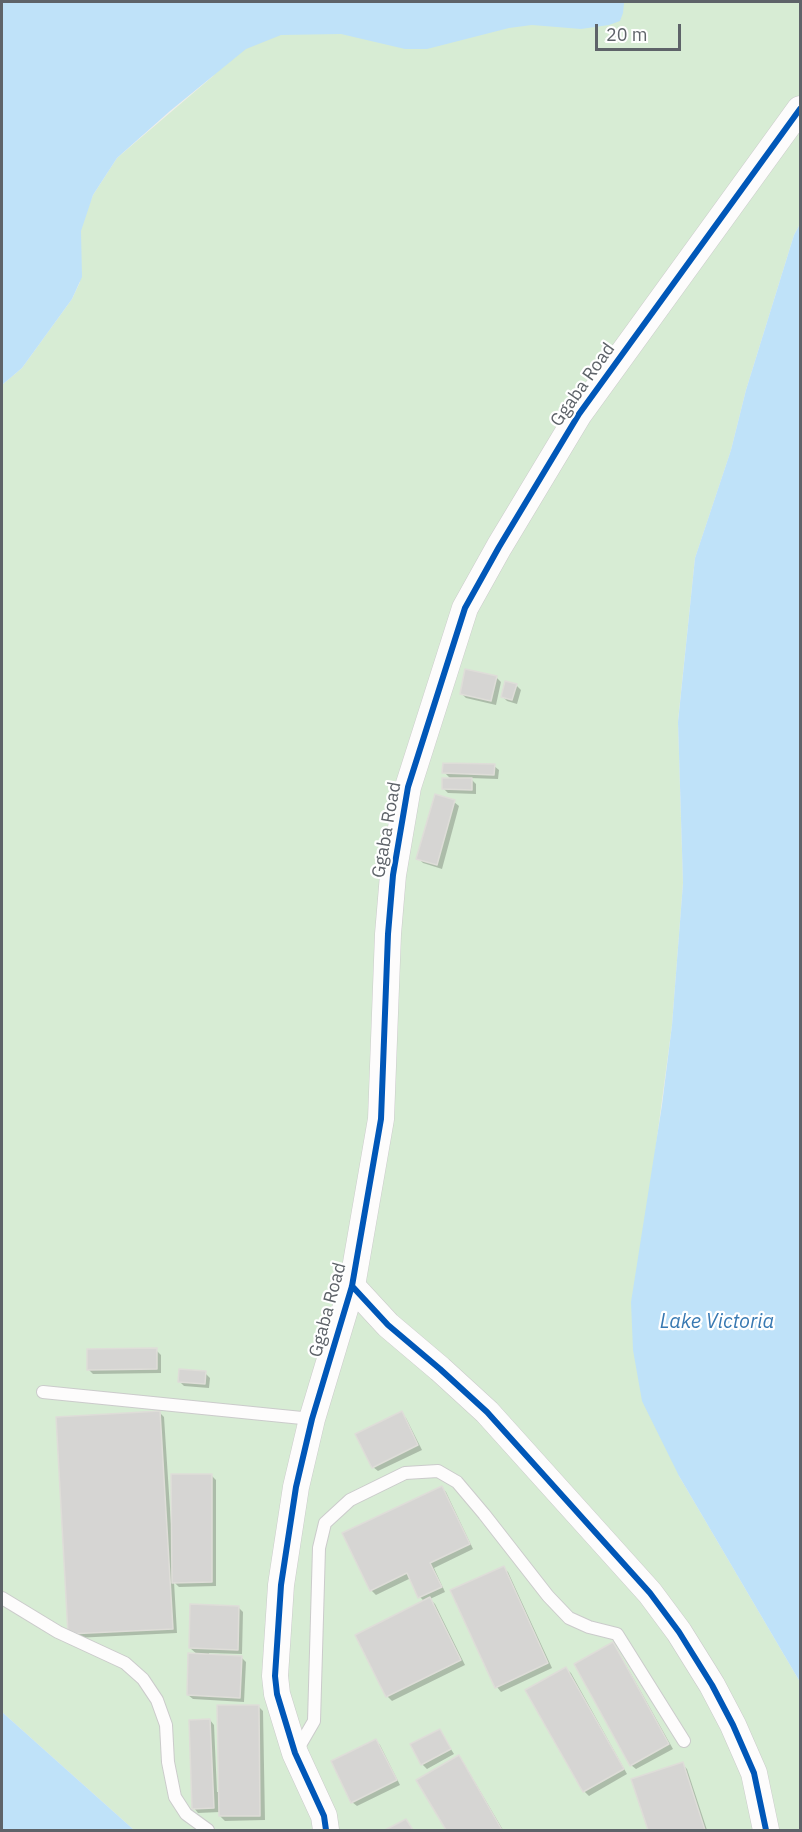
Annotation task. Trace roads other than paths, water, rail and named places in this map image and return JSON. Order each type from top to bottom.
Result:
[{"type":"street","name":"Ggaba Road","points":[[326,1830],[324,1816],[295,1753],[276,1694],[275,1676],[281,1585],[296,1487],[312,1419],[352,1286],[381,1119],[388,934],[393,875],[408,787],[465,608],[499,547],[579,414],[801,108]]},
{"type":"street","points":[[352,1286],[388,1325],[487,1412],[650,1593],[679,1632],[712,1685],[733,1725],[754,1773],[766,1830]]},
{"type":"lane","points":[[43,1392],[312,1419]]},
{"type":"lane","points":[[295,1753],[314,1720],[319,1548],[325,1522],[350,1500],[405,1473],[438,1471],[457,1482],[548,1596],[569,1618],[589,1627],[617,1634],[684,1741]]},
{"type":"lane","points":[[2,1598],[58,1632],[125,1663],[143,1679],[156,1700],[166,1725],[168,1762],[175,1797],[186,1814],[208,1830]]},
{"type":"water","points":[[2,2],[624,3],[620,21],[609,25],[581,29],[532,25],[509,28],[427,49],[405,49],[341,34],[281,35],[246,49],[117,158],[93,195],[81,231],[82,277],[72,299],[22,368],[2,385]]},
{"type":"water","name":"Lake Victoria","points":[[800,224],[800,1682],[679,1476],[642,1401],[633,1350],[631,1302],[662,1105],[672,1025],[683,883],[678,722],[695,558],[731,450],[746,390],[794,235]]},
{"type":"water","points":[[2,1712],[134,1830],[2,1830]]}]
